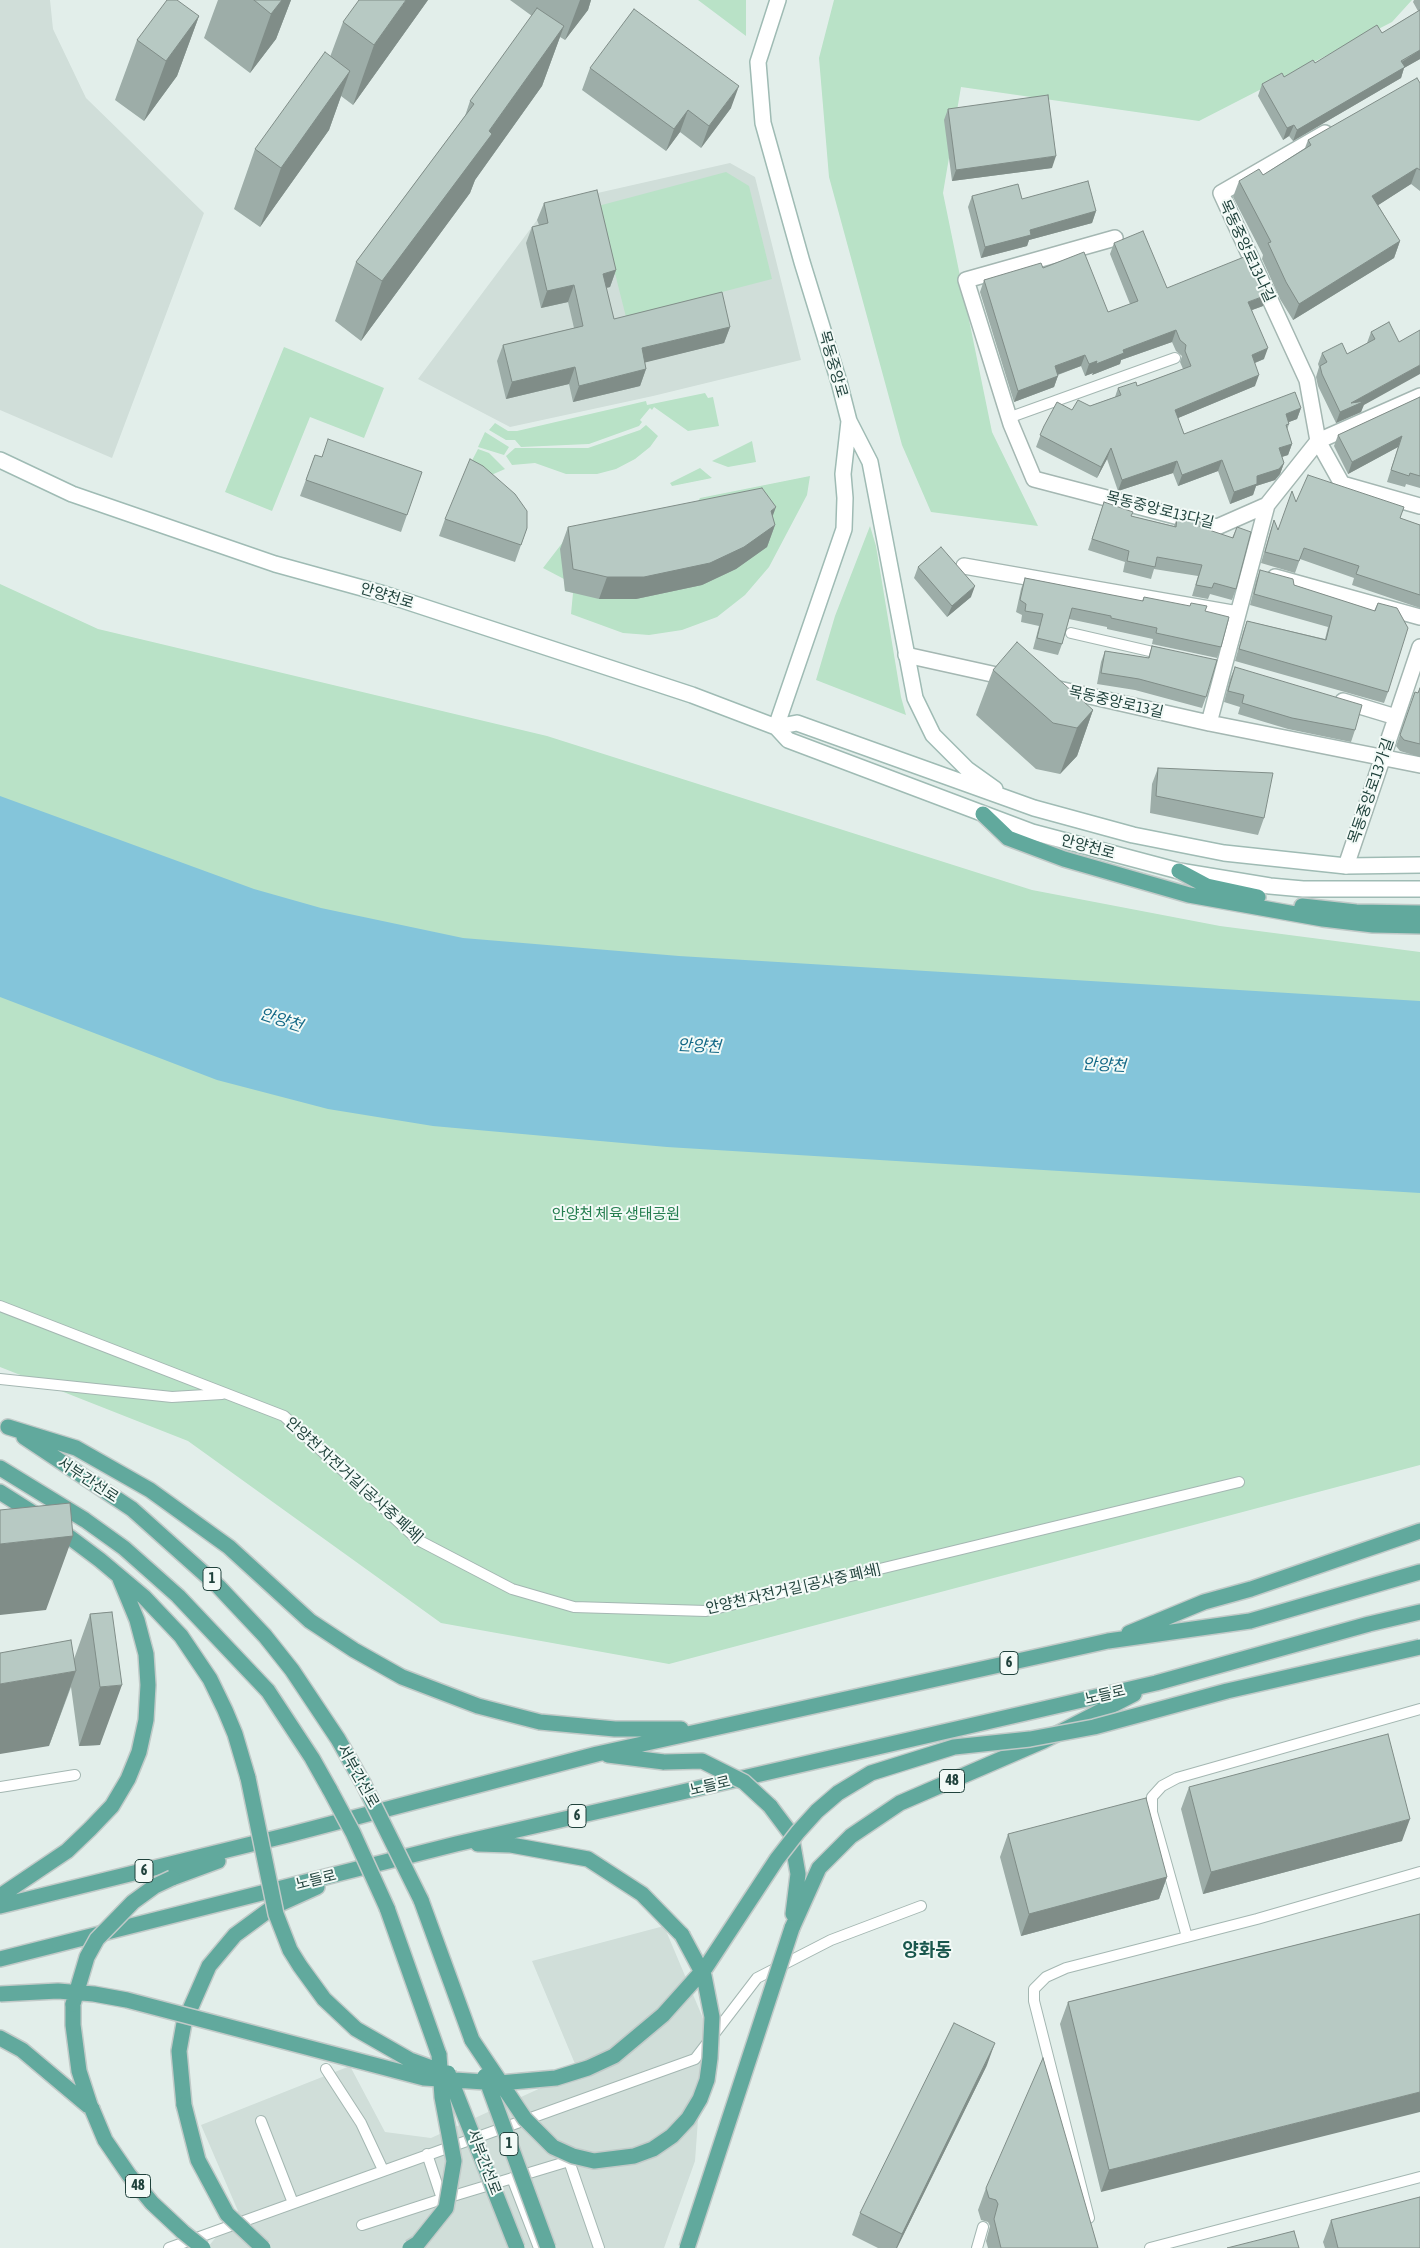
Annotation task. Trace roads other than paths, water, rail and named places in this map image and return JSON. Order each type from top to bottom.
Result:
[{"type":"main road","name":"목동중앙로","points":[[776,727],[844,529],[845,498],[843,474],[848,421],[839,382],[802,262],[763,123],[758,62],[778,0]]},
{"type":"main road","name":"목동중앙로13나길","points":[[1337,126],[1220,193],[1307,380],[1318,441],[1342,484],[1420,506]]},
{"type":"main road","name":"목동중앙로13다길","points":[[1114,238],[966,280],[1008,418],[1034,478],[1217,527],[1267,505],[1318,441]]},
{"type":"main road","points":[[1318,441],[1420,396]]},
{"type":"main road","points":[[848,421],[870,462],[915,698],[933,735],[967,769],[1009,799]]},
{"type":"main road","name":"안양천로","points":[[0,460],[72,494],[266,561],[384,594],[692,695],[776,727],[788,740],[1032,832],[1179,871],[1270,886],[1303,889],[1420,889]]},
{"type":"main road","points":[[1209,723],[1267,505]]},
{"type":"main road","points":[[964,566],[1238,614]]},
{"type":"main road","points":[[1250,570],[1420,617]]},
{"type":"main road","name":"목동중앙로13가길","points":[[1346,866],[1420,647]]},
{"type":"main road","name":"목동중앙로13길","points":[[906,655],[1209,723],[1420,765]]},
{"type":"main road","name":"목동중앙로13가길","points":[[1329,698],[1396,717]]},
{"type":"main road","name":"안양천로","points":[[776,727],[797,723],[1009,799],[1133,835],[1224,853],[1346,866],[1420,865]]},
{"type":"main road","points":[[983,814],[1008,838],[1064,859],[1189,894],[1338,921],[1420,926]]},
{"type":"main road","points":[[1179,871],[1207,886],[1287,904],[1356,912],[1420,913]]},
{"type":"main road","points":[[4,1425],[76,1448],[150,1490],[229,1547],[310,1621],[377,1664],[428,1688],[478,1706],[540,1722],[615,1729],[712,1729]]},
{"type":"main road","name":"서부간선로","points":[[4,1425],[132,1509],[218,1586],[265,1636],[292,1670],[338,1739],[422,1900],[548,2248]]},
{"type":"main road","name":"서부간선로","points":[[0,1468],[86,1520],[124,1548],[178,1596],[268,1691],[312,1758],[330,1790],[357,1841],[388,1908],[439,2056],[457,2091],[517,2248]]},
{"type":"main road","points":[[0,1492],[60,1530],[117,1573],[166,1620],[201,1666],[235,1734],[248,1778],[276,1914],[290,1950],[311,1982],[338,2013],[356,2029],[410,2060],[429,2067],[450,2079]]},
{"type":"main road","points":[[1108,1641],[1204,1602],[1251,1589],[1415,1533]]},
{"type":"main road","name":"6","points":[[0,1906],[288,1835],[597,1754],[1108,1641],[1250,1621],[1420,1572]]},
{"type":"main road","points":[[0,1896],[67,1851],[90,1829],[112,1806],[128,1779],[139,1752],[146,1720],[148,1685],[146,1654],[137,1620],[117,1573]]},
{"type":"main road","name":"노들로","points":[[0,1959],[456,1844],[1156,1683],[1368,1624],[1420,1612]]},
{"type":"main road","points":[[0,1994],[58,1991],[119,1998],[424,2078],[500,2083],[556,2078],[588,2068],[614,2056],[663,2015],[706,1967],[777,1859],[817,1811],[838,1793],[871,1773],[954,1747],[1039,1737],[1094,1727],[1227,1691],[1420,1646]]},
{"type":"main road","name":"48","points":[[687,2248],[792,1928],[820,1868],[851,1836],[900,1803],[1043,1741],[1156,1683]]},
{"type":"main road","points":[[597,1754],[664,1762],[702,1761],[744,1782],[770,1806],[791,1834],[798,1874],[792,1928]]},
{"type":"main road","name":"48","points":[[203,2248],[182,2232],[152,2203],[129,2175],[106,2140],[92,2109],[79,2071],[73,2025],[73,2004],[87,1957],[97,1939],[133,1902],[155,1886],[172,1878],[288,1835]]},
{"type":"main road","points":[[456,1844],[511,1845],[588,1859],[642,1894],[682,1934],[704,1976],[712,2017],[713,2034],[710,2058],[702,2093],[688,2119],[672,2136],[653,2149],[634,2156],[594,2161],[573,2156],[553,2147],[525,2119],[472,2040]]},
{"type":"main road","points":[[263,2248],[227,2214],[198,2160],[184,2105],[179,2051],[184,2023],[208,1966],[235,1934],[273,1907],[354,1871]]},
{"type":"main road","points":[[0,2038],[22,2050],[92,2109]]},
{"type":"main road","points":[[410,2248],[418,2243],[446,2208],[454,2161],[442,2097],[439,2056]]},
{"type":"lane","points":[[1008,418],[1175,358]]},
{"type":"lane","points":[[1071,634],[1176,657]]},
{"type":"lane","name":"안양천 자전거길 [공사중 폐쇄]","points":[[0,1306],[284,1416],[418,1540],[512,1589],[574,1607],[706,1612],[1239,1482]]},
{"type":"lane","points":[[0,1379],[172,1396],[225,1394]]},
{"type":"lane","points":[[1187,1937],[1152,1812],[1152,1797],[1162,1786],[1177,1778],[1420,1709]]},
{"type":"lane","points":[[0,1787],[75,1775]]},
{"type":"lane","points":[[1092,2230],[1034,2001],[1034,1989],[1046,1977],[1066,1968],[1187,1937],[1420,1872]]},
{"type":"lane","points":[[169,2248],[695,2058],[757,1978],[831,1940],[921,1906]]},
{"type":"lane","points":[[326,2069],[361,2124],[383,2170]]},
{"type":"lane","points":[[261,2121],[293,2202]]},
{"type":"lane","points":[[427,2154],[442,2199]]},
{"type":"lane","points":[[362,2225],[442,2199],[569,2162],[599,2248]]},
{"type":"lane","points":[[1150,2248],[1165,2246],[1420,2177]]},
{"type":"lane","points":[[512,2178],[538,2248]]},
{"type":"lane","points":[[977,2248],[983,2227]]},
{"type":"water","name":"안양천","points":[[0,796],[254,889],[321,908],[463,938],[679,956],[1420,1001],[1420,1193],[667,1147],[433,1126],[328,1109],[217,1080],[0,997]]},
{"type":"district","name":"양화동","points":[[927,1950]]},
{"type":"park label","name":"안양천 체육 생태공원","points":[[616,1214]]}]
